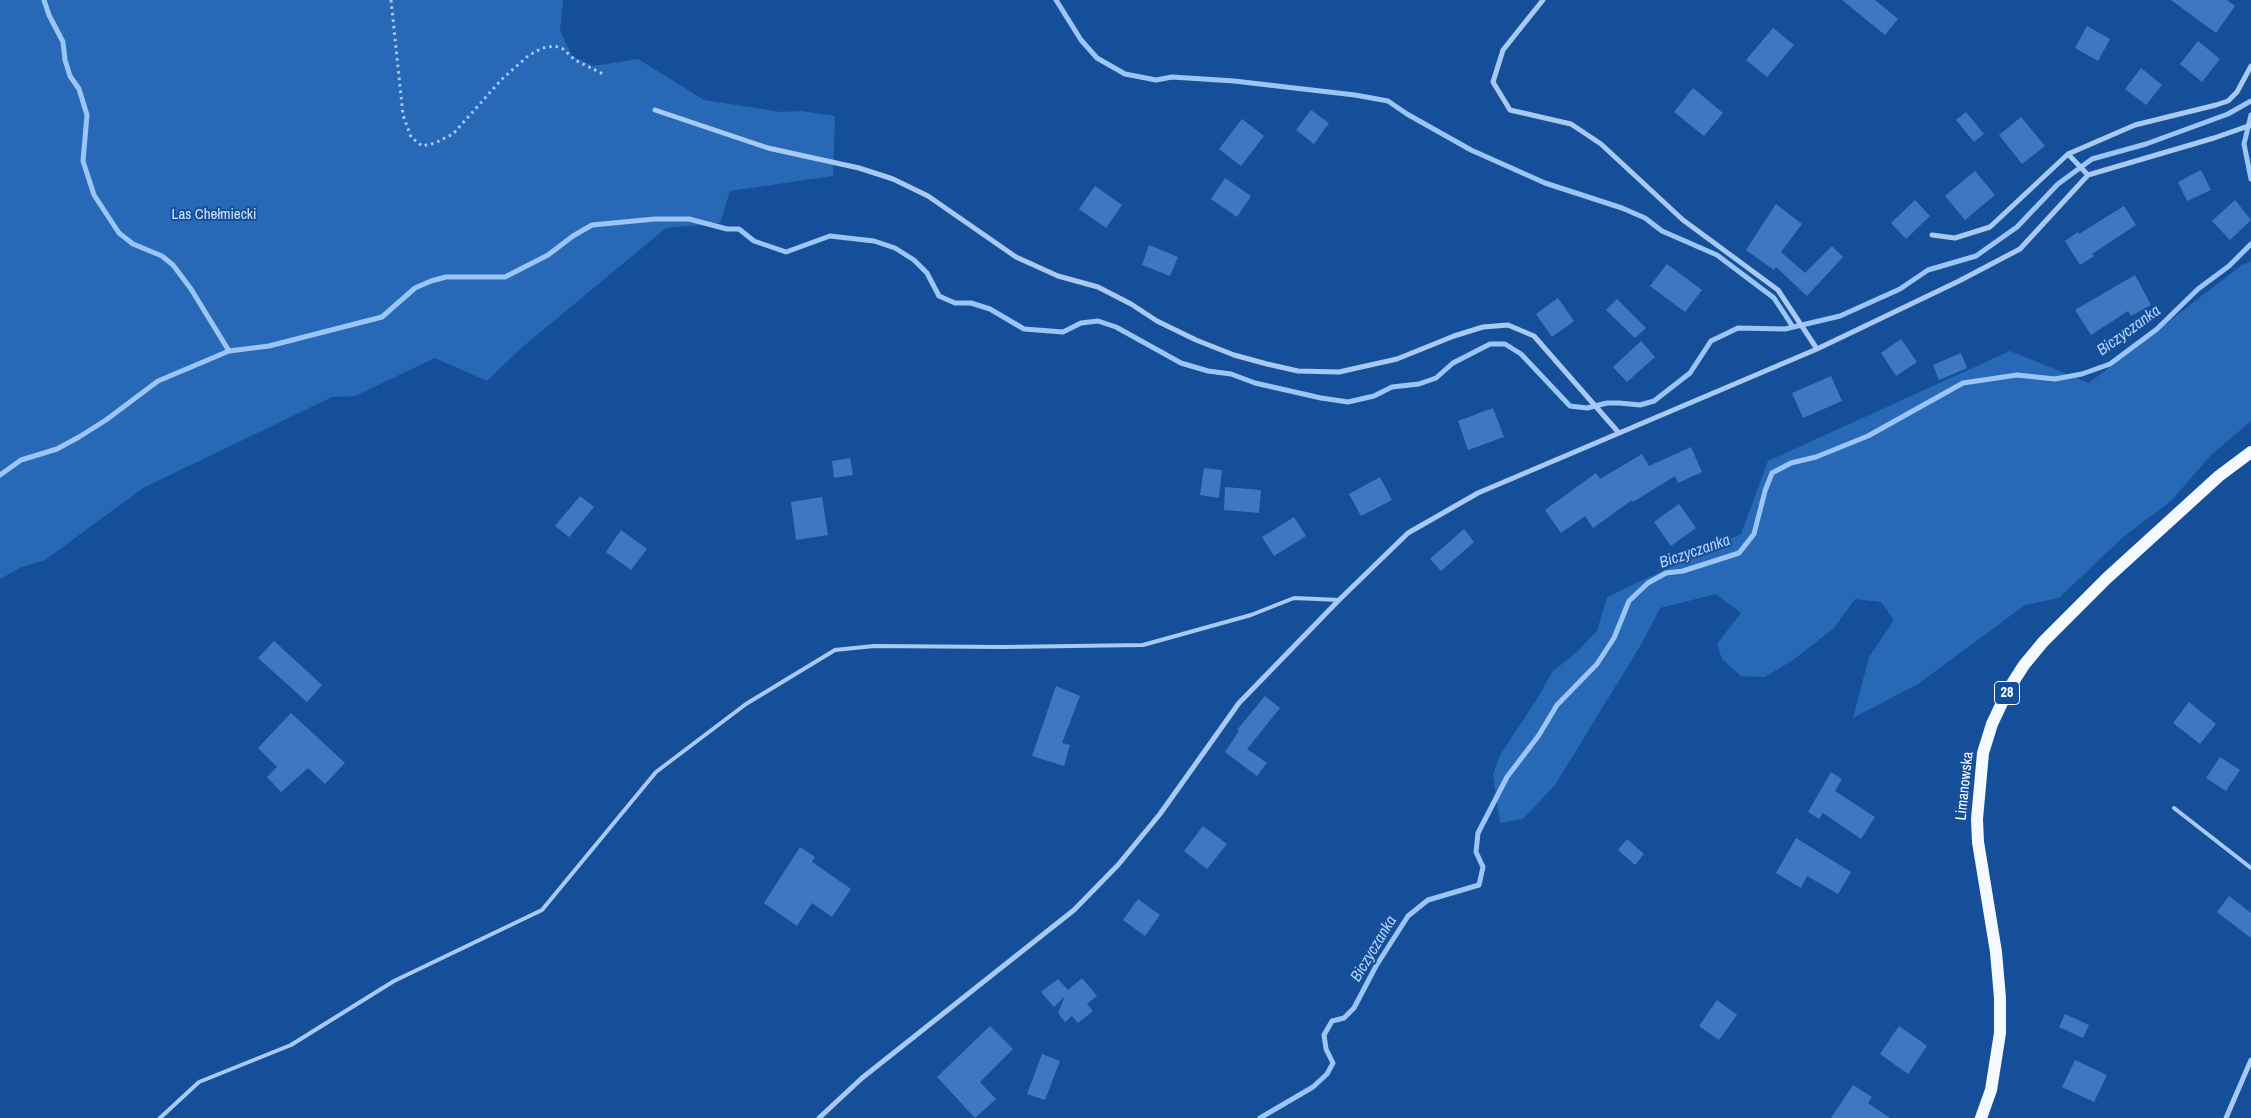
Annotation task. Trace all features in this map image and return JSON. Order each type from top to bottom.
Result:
[{"type":"main road","name":"Limanowska","points":[[1980,1118],[1991,1090],[1997,1062],[2000,998],[1996,952],[1978,842],[1977,810],[1983,753],[1992,724],[2008,690],[2024,665],[2074,610],[2219,476],[2251,452]]},
{"type":"street","points":[[1543,0],[1503,50],[1493,82],[1510,110],[1571,124],[1600,144],[1682,220],[1778,290],[1817,349]]},
{"type":"street","points":[[1932,235],[1955,238],[1990,227],[2068,154],[2135,125],[2216,106],[2228,101],[2237,92],[2251,66]]},
{"type":"street","points":[[655,110],[768,148],[859,168],[893,179],[928,196],[1016,257],[1058,276],[1098,287],[1131,304],[1157,321],[1234,355],[1298,371],[1339,372],[1397,359],[1454,336],[1483,327],[1508,325],[1534,336],[1618,433]]},
{"type":"street","points":[[818,1118],[862,1078],[1074,910],[1118,866],[1160,814],[1239,703],[1338,600],[1408,533],[1478,493],[1817,349],[1959,281],[2020,248],[2088,175],[2250,126]]},
{"type":"street","points":[[2068,154],[2088,175]]},
{"type":"street","points":[[2226,1118],[2251,1060]]},
{"type":"lane","points":[[160,1118],[199,1082],[291,1044],[394,981],[542,910],[656,772],[746,704],[835,650],[874,646],[1143,645],[1251,615],[1294,598],[1338,600]]},
{"type":"lane","points":[[2174,808],[2251,868]]},
{"type":"path","points":[[391,0],[403,115],[411,137],[422,146],[435,143],[453,134],[502,79],[528,56],[542,48],[555,46],[563,49],[575,60],[605,75]]},
{"type":"green space","name":"Las Chełmiecki","points":[[0,0],[563,0],[560,31],[572,56],[593,66],[638,59],[704,100],[781,112],[802,111],[835,116],[833,176],[730,191],[720,223],[666,228],[520,349],[487,381],[435,358],[355,396],[332,397],[143,488],[45,560],[22,567],[0,579]]},
{"type":"green space","points":[[2251,262],[2251,421],[2210,456],[2171,501],[2123,537],[2059,598],[2025,605],[1918,684],[1853,718],[1869,657],[1894,620],[1881,602],[1855,599],[1834,628],[1793,660],[1765,677],[1741,676],[1722,659],[1717,644],[1741,613],[1716,594],[1660,608],[1642,643],[1555,785],[1523,819],[1500,823],[1493,775],[1500,755],[1537,699],[1552,672],[1577,652],[1597,631],[1607,597],[1741,534],[1768,461],[2010,351],[2089,383],[2242,265]]},
{"type":"building","points":[[1842,0],[1875,0],[1898,19],[1885,35]]},
{"type":"building","points":[[2171,0],[2227,0],[2235,6],[2216,33]]},
{"type":"building","points":[[2087,26],[2110,39],[2098,61],[2075,48]]},
{"type":"building","points":[[1773,28],[1794,45],[1767,77],[1746,60]]},
{"type":"building","points":[[2198,41],[2220,59],[2202,82],[2180,64]]},
{"type":"building","points":[[2141,68],[2162,85],[2146,105],[2125,89]]},
{"type":"building","points":[[1693,88],[1723,113],[1704,136],[1674,112]]},
{"type":"building","points":[[1311,110],[1329,123],[1314,144],[1296,130]]},
{"type":"building","points":[[1966,112],[1984,134],[1974,142],[1956,120]]},
{"type":"building","points":[[2021,117],[2045,146],[2022,164],[1999,135]]},
{"type":"building","points":[[1242,119],[1264,136],[1241,166],[1219,149]]},
{"type":"building","points":[[2201,170],[2211,190],[2187,201],[2178,182]]},
{"type":"building","points":[[1975,171],[1995,195],[1965,220],[1945,196]]},
{"type":"building","points":[[1225,178],[1251,196],[1237,217],[1211,199]]},
{"type":"building","points":[[1095,186],[1122,205],[1106,228],[1079,209]]},
{"type":"building","points":[[1915,200],[1930,216],[1906,239],[1891,223]]},
{"type":"building","points":[[2235,200],[2251,220],[2230,240],[2212,221]]},
{"type":"building","points":[[1776,204],[1802,224],[1781,252],[1805,273],[1832,246],[1843,257],[1807,296],[1776,267],[1774,270],[1746,250]]},
{"type":"building","points":[[2124,206],[2136,225],[2092,254],[2094,256],[2080,265],[2065,241]]},
{"type":"building","points":[[1149,245],[1178,257],[1170,276],[1142,265]]},
{"type":"building","points":[[1667,264],[1702,290],[1685,312],[1650,286]]},
{"type":"building","points":[[2135,275],[2151,305],[2131,316],[2128,311],[2091,335],[2075,310]]},
{"type":"building","points":[[1558,298],[1574,321],[1552,337],[1536,314]]},
{"type":"building","points":[[1617,299],[1646,328],[1635,338],[1606,310]]},
{"type":"building","points":[[1901,339],[1917,362],[1896,376],[1881,353]]},
{"type":"building","points":[[1641,341],[1655,357],[1627,382],[1613,367]]},
{"type":"building","points":[[1961,353],[1967,368],[1939,380],[1933,365]]},
{"type":"building","points":[[1831,376],[1842,401],[1803,418],[1792,393]]},
{"type":"building","points":[[1493,408],[1504,437],[1468,450],[1458,421]]},
{"type":"building","points":[[1691,447],[1702,472],[1678,483],[1675,476],[1633,502],[1632,500],[1593,528],[1585,516],[1561,533],[1545,510],[1596,473],[1600,479],[1642,454],[1649,466]]},
{"type":"building","points":[[850,458],[853,475],[834,478],[832,461]]},
{"type":"building","points":[[1204,468],[1222,470],[1219,498],[1200,495]]},
{"type":"building","points":[[1380,477],[1392,500],[1361,516],[1349,494]]},
{"type":"building","points":[[1225,487],[1261,490],[1259,513],[1224,510]]},
{"type":"building","points":[[580,496],[594,507],[569,537],[555,526]]},
{"type":"building","points":[[822,497],[828,535],[796,540],[791,502]]},
{"type":"building","points":[[1679,504],[1696,528],[1671,546],[1654,522]]},
{"type":"building","points":[[1294,517],[1306,536],[1274,556],[1262,537]]},
{"type":"building","points":[[1464,529],[1474,542],[1441,571],[1430,559]]},
{"type":"building","points":[[621,530],[647,549],[631,570],[606,552]]},
{"type":"building","points":[[274,641],[322,685],[307,702],[258,658]]},
{"type":"building","points":[[1056,686],[1080,696],[1062,743],[1070,745],[1064,766],[1032,756]]},
{"type":"building","points":[[1265,696],[1280,708],[1247,749],[1267,763],[1257,776],[1225,752],[1239,731],[1237,730]]},
{"type":"building","points":[[2189,702],[2216,724],[2200,744],[2173,723]]},
{"type":"building","points":[[291,713],[345,763],[325,784],[308,768],[281,792],[267,777],[277,767],[258,748]]},
{"type":"building","points":[[2220,757],[2240,770],[2226,791],[2206,778]]},
{"type":"building","points":[[1831,772],[1842,779],[1835,791],[1875,817],[1861,839],[1823,813],[1819,819],[1808,812]]},
{"type":"building","points":[[1203,826],[1227,844],[1207,869],[1184,851]]},
{"type":"building","points":[[1796,838],[1851,872],[1838,894],[1807,876],[1801,888],[1776,873]]},
{"type":"building","points":[[1627,839],[1644,854],[1635,865],[1618,850]]},
{"type":"building","points":[[800,847],[815,857],[812,862],[851,889],[832,917],[812,903],[797,926],[764,903]]},
{"type":"building","points":[[2229,896],[2251,913],[2251,938],[2217,912]]},
{"type":"building","points":[[1138,899],[1160,915],[1145,936],[1123,920]]},
{"type":"building","points":[[1082,978],[1097,996],[1087,1004],[1093,1011],[1078,1023],[1072,1016],[1065,1022],[1058,1013],[1065,996],[1054,1007],[1041,992],[1058,979],[1068,990]]},
{"type":"building","points":[[1717,1000],[1737,1015],[1719,1040],[1699,1026]]},
{"type":"building","points":[[2065,1014],[2089,1025],[2083,1038],[2059,1027]]},
{"type":"building","points":[[990,1026],[1013,1049],[980,1082],[996,1099],[975,1118],[937,1077]]},
{"type":"building","points":[[1899,1026],[1927,1046],[1908,1074],[1880,1054]]},
{"type":"building","points":[[1042,1054],[1060,1061],[1045,1100],[1027,1094]]},
{"type":"building","points":[[2075,1060],[2107,1075],[2094,1102],[2062,1087]]},
{"type":"building","points":[[1853,1085],[1872,1097],[1868,1103],[1890,1118],[1831,1118]]},
{"type":"waterway","points":[[44,0],[49,15],[63,42],[65,60],[70,76],[79,89],[87,115],[83,161],[94,195],[119,233],[133,244],[162,256],[173,265],[191,289],[229,351]]},
{"type":"waterway","points":[[1056,0],[1081,40],[1097,58],[1125,74],[1156,80],[1172,77],[1234,81],[1355,95],[1388,101],[1407,114],[1471,150],[1545,183],[1622,208],[1645,218],[1662,231],[1717,255],[1774,298],[1793,327]]},
{"type":"waterway","points":[[0,475],[21,460],[57,449],[79,437],[106,420],[158,381],[229,351],[269,346],[382,317],[415,288],[431,281],[446,277],[505,277],[548,255],[573,236],[592,225],[655,219],[689,219],[727,229],[739,229],[754,241],[786,252],[830,236],[874,241],[895,248],[914,260],[927,273],[939,296],[955,303],[971,303],[990,309],[1024,329],[1063,332],[1081,323],[1098,321],[1116,327],[1181,363],[1321,398],[1348,402],[1374,396],[1392,387],[1419,384],[1436,378],[1453,363],[1490,344],[1505,344],[1521,354],[1570,406],[1587,408],[1607,403],[1640,405],[1654,401],[1690,373],[1711,341],[1738,328],[1785,329],[1840,316],[1900,289],[1928,270],[1976,256],[2017,227],[2058,184],[2092,159],[2146,144],[2228,114],[2251,101]]},
{"type":"waterway","name":"Biczyczanka","points":[[2251,115],[2244,144],[2251,179]]},
{"type":"waterway","name":"Biczyczanka","points":[[1260,1118],[1313,1087],[1327,1074],[1333,1063],[1326,1049],[1324,1035],[1332,1021],[1344,1018],[1354,1008],[1376,966],[1408,916],[1428,900],[1479,885],[1483,867],[1476,852],[1478,833],[1507,777],[1539,735],[1557,705],[1597,664],[1614,638],[1629,601],[1648,583],[1666,573],[1683,571],[1739,553],[1754,534],[1765,491],[1772,473],[1791,463],[1816,457],[1868,436],[1963,383],[2017,375],[2055,379],[2082,374],[2110,364],[2157,329],[2198,289],[2229,266],[2251,244]]}]
